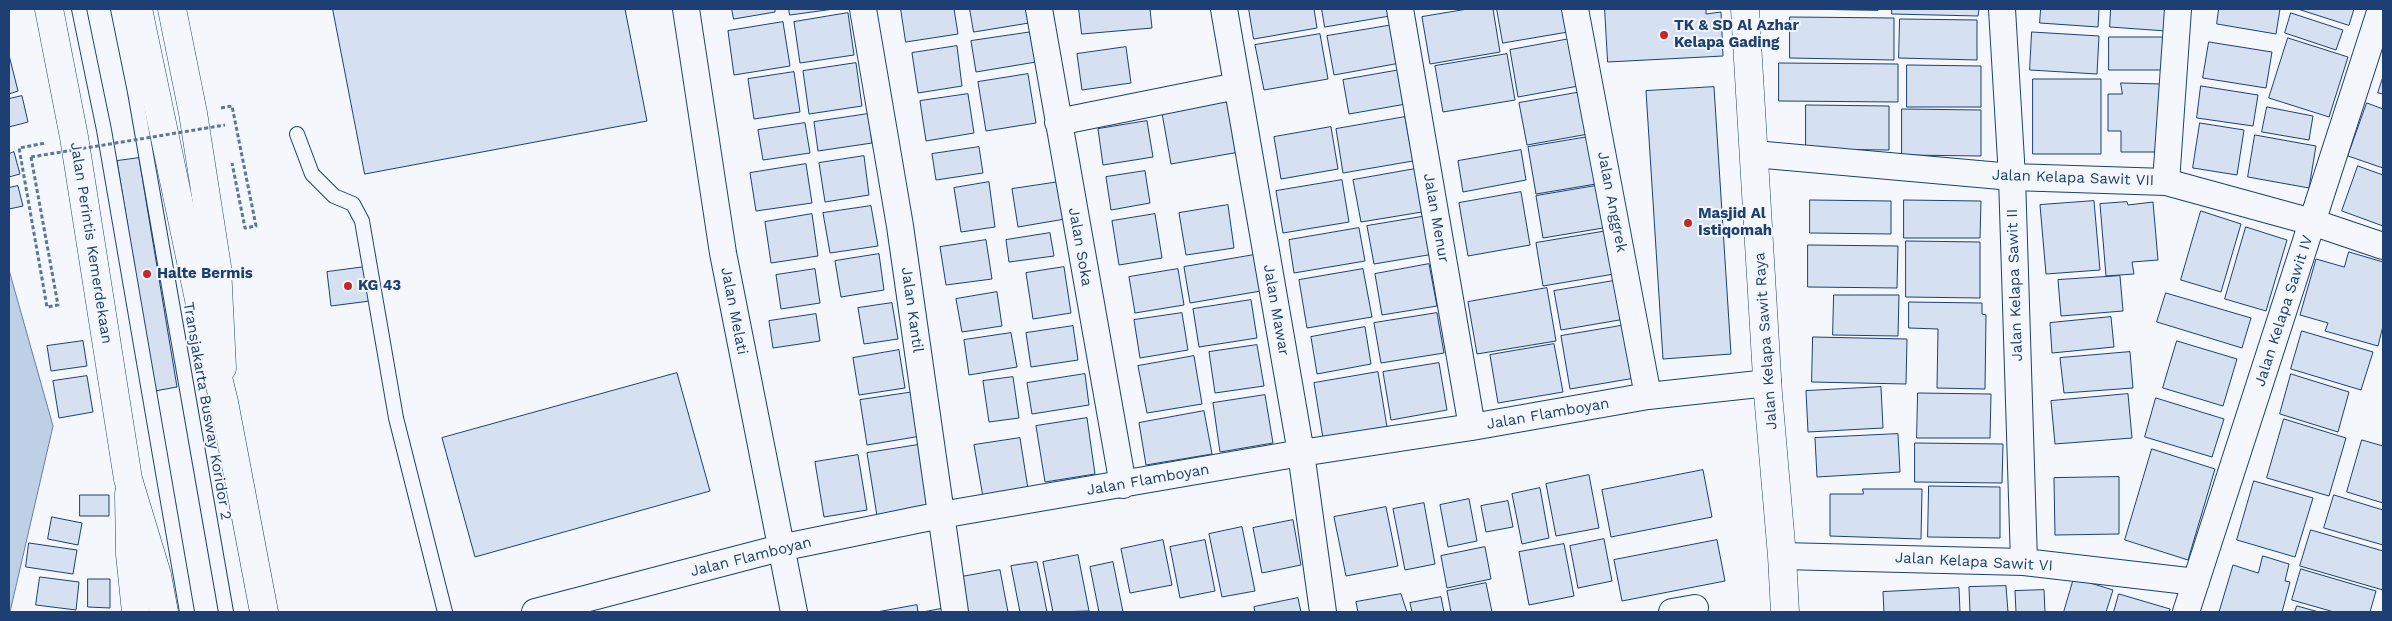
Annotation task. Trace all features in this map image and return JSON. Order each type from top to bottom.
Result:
[{"type":"main road","name":"Jalan Perintis Kemerdekaan","points":[[49,9],[74,137],[128,479],[130,554],[136,612]]},
{"type":"main road","points":[[138,9],[199,299],[224,402],[264,612]]},
{"type":"main road","points":[[172,9],[193,113],[217,267],[224,402]]},
{"type":"main road","name":"Jalan Kelapa Sawit Raya","points":[[1745,9],[1768,383],[1785,612]]},
{"type":"main road","name":"Jalan Perintis Kemerdekaan","points":[[128,479],[157,575],[164,612]]},
{"type":"street","name":"Jalan Melati","points":[[686,9],[723,253],[794,612]]},
{"type":"street","name":"Jalan Kantil","points":[[863,9],[900,226],[955,612]]},
{"type":"street","name":"Jalan Soka","points":[[1039,9],[1123,485]]},
{"type":"street","name":"Jalan Mawar","points":[[1224,9],[1301,453],[1324,612]]},
{"type":"street","name":"Jalan Menur","points":[[1400,9],[1472,427]]},
{"type":"street","name":"Jalan Anggrek","points":[[1575,9],[1648,396]]},
{"type":"street","name":"Jalan Kelapa Sawit II","points":[[2002,9],[2012,177],[2024,562]]},
{"type":"street","points":[[2166,182],[2178,9]]},
{"type":"street","name":"Jalan Kelapa Sawit IV","points":[[2186,612],[2381,9]]},
{"type":"street","points":[[1058,122],[1236,86]]},
{"type":"street","name":"Jalan Kelapa Sawit VII","points":[[1754,154],[2012,177],[2166,182],[2312,222],[2383,246]]},
{"type":"street","name":"Jalan Flamboyan","points":[[536,612],[780,548],[941,515],[1648,396],[1768,383]]},
{"type":"street","name":"Jalan Kelapa Sawit VI","points":[[1782,556],[2024,562],[2196,582]]},
{"type":"lane","points":[[80,9],[104,130],[187,612]]},
{"type":"lane","name":"Transjakarta Busway Koridor 2","points":[[118,9],[139,111],[226,612]]},
{"type":"lane","points":[[297,134],[312,174],[334,196],[353,204],[362,221],[396,418],[446,612]]},
{"type":"path","points":[[193,113],[232,106],[256,226],[246,228],[230,153]]},
{"type":"path","points":[[74,137],[19,148],[47,307],[58,305],[31,157],[225,125],[227,134]]},
{"type":"water","points":[[9,270],[53,426],[10,612],[9,612]]},
{"type":"building","points":[[333,9],[625,9],[647,121],[365,174]]},
{"type":"building","points":[[732,9],[775,9],[775,12],[734,19]]},
{"type":"building","points":[[789,9],[834,9],[790,15]]},
{"type":"building","points":[[901,9],[954,9],[958,34],[906,42]]},
{"type":"building","points":[[970,9],[1027,9],[1029,23],[974,32]]},
{"type":"building","points":[[1079,9],[1150,9],[1152,28],[1082,34]]},
{"type":"building","points":[[1249,9],[1314,9],[1317,28],[1254,39]]},
{"type":"building","points":[[1322,9],[1388,9],[1390,16],[1325,27]]},
{"type":"building","points":[[1468,9],[1493,9],[1500,52],[1430,64],[1422,17]]},
{"type":"building","points":[[1497,9],[1564,9],[1568,32],[1503,43]]},
{"type":"building","name":"TK & SD Al Azhar Kelapa Gading","points":[[1605,9],[1706,9],[1706,14],[1721,12],[1723,56],[1608,62]]},
{"type":"building","points":[[1804,9],[1878,9],[1878,10]]},
{"type":"building","points":[[1892,9],[1979,9],[1978,16],[1892,14]]},
{"type":"building","points":[[2041,9],[2099,9],[2098,27],[2040,23]]},
{"type":"building","points":[[2111,9],[2167,9],[2166,31],[2110,27]]},
{"type":"building","points":[[2219,9],[2280,9],[2276,34],[2217,24]]},
{"type":"building","points":[[2298,9],[2354,9],[2349,25]]},
{"type":"building","points":[[848,13],[854,55],[800,63],[794,22]]},
{"type":"building","points":[[2291,13],[2343,30],[2336,50],[2285,33]]},
{"type":"building","points":[[1790,17],[1894,18],[1894,60],[1790,58]]},
{"type":"building","points":[[1900,19],[1977,20],[1977,60],[1899,58]]},
{"type":"building","points":[[783,22],[790,66],[734,75],[728,31]]},
{"type":"building","points":[[1393,25],[1400,63],[1334,75],[1327,36]]},
{"type":"building","points":[[1032,32],[1036,62],[976,72],[971,41]]},
{"type":"building","points":[[2032,32],[2099,36],[2097,74],[2030,70]]},
{"type":"building","points":[[1320,34],[1328,79],[1264,90],[1255,45]]},
{"type":"building","points":[[2109,37],[2170,37],[2170,70],[2109,70]]},
{"type":"building","points":[[1575,38],[1584,85],[1518,97],[1510,50]]},
{"type":"building","points":[[2288,38],[2348,57],[2329,117],[2269,98]]},
{"type":"building","points":[[2209,42],[2272,52],[2266,88],[2203,78]]},
{"type":"building","points":[[957,46],[962,86],[918,93],[912,53]]},
{"type":"building","points":[[1126,47],[1131,83],[1082,90],[1077,54]]},
{"type":"building","points":[[1507,54],[1515,100],[1443,112],[1435,66]]},
{"type":"building","points":[[9,55],[18,91],[9,94]]},
{"type":"building","points":[[856,63],[862,106],[809,114],[803,71]]},
{"type":"building","points":[[1779,63],[1898,64],[1898,102],[1779,101]]},
{"type":"building","points":[[1907,65],[1981,66],[1981,107],[1907,107]]},
{"type":"building","points":[[1400,70],[1406,104],[1349,114],[1343,80]]},
{"type":"building","points":[[794,72],[800,112],[754,119],[748,79]]},
{"type":"building","points":[[1028,74],[1036,123],[986,131],[978,82]]},
{"type":"building","points":[[2383,77],[2383,94],[2378,93]]},
{"type":"building","points":[[2033,79],[2101,79],[2101,154],[2033,154]]},
{"type":"building","points":[[2121,83],[2162,84],[2162,152],[2121,152],[2121,131],[2108,131],[2108,94],[2122,94]]},
{"type":"building","points":[[2201,86],[2258,95],[2253,126],[2197,118]]},
{"type":"building","name":"Masjid Al Istiqomah","points":[[1714,87],[1731,354],[1663,359],[1646,91]]},
{"type":"building","points":[[1587,91],[1594,133],[1527,145],[1519,103]]},
{"type":"building","points":[[968,94],[974,133],[926,141],[920,101]]},
{"type":"building","points":[[22,96],[28,122],[9,127],[9,99]]},
{"type":"building","points":[[1236,100],[1245,151],[1171,164],[1162,113]]},
{"type":"building","points":[[2367,103],[2383,109],[2383,168],[2348,156]]},
{"type":"building","points":[[1806,105],[1889,106],[1889,150],[1806,149]]},
{"type":"building","points":[[2267,107],[2313,116],[2309,140],[2262,132]]},
{"type":"building","points":[[1902,109],[1981,110],[1981,156],[1902,155]]},
{"type":"building","points":[[868,114],[872,143],[818,151],[814,122]]},
{"type":"building","points":[[1405,117],[1413,161],[1343,173],[1336,129]]},
{"type":"building","points":[[1147,121],[1153,157],[1103,165],[1098,129]]},
{"type":"building","points":[[805,123],[810,153],[763,160],[758,130]]},
{"type":"building","points":[[2200,123],[2244,130],[2237,175],[2193,168]]},
{"type":"building","points":[[1331,127],[1338,169],[1281,179],[1274,137]]},
{"type":"building","points":[[2255,135],[2316,146],[2309,188],[2248,177]]},
{"type":"building","points":[[1588,137],[1596,184],[1536,194],[1528,147]]},
{"type":"building","points":[[979,147],[983,173],[936,180],[932,154]]},
{"type":"building","points":[[1521,150],[1526,180],[1463,192],[1458,161]]},
{"type":"building","points":[[14,152],[20,174],[9,177],[9,154]]},
{"type":"building","points":[[864,156],[869,195],[825,202],[819,163]]},
{"type":"building","name":"Halte Bermis","points":[[139,158],[177,387],[155,391],[117,161]]},
{"type":"building","points":[[806,164],[812,203],[756,211],[750,173]]},
{"type":"building","points":[[2358,166],[2383,175],[2383,226],[2342,211]]},
{"type":"building","points":[[1415,169],[1422,212],[1361,222],[1353,180]]},
{"type":"building","points":[[1145,171],[1150,203],[1111,210],[1106,177]]},
{"type":"building","points":[[1342,180],[1349,222],[1283,233],[1276,191]]},
{"type":"building","points":[[989,182],[995,227],[961,232],[954,188]]},
{"type":"building","points":[[1059,182],[1065,219],[1018,227],[1012,189]]},
{"type":"building","points":[[1607,184],[1615,226],[1543,238],[1536,196]]},
{"type":"building","points":[[18,186],[23,206],[9,209],[9,188]]},
{"type":"building","points":[[1521,192],[1530,245],[1468,256],[1459,203]]},
{"type":"building","points":[[1810,200],[1891,201],[1891,234],[1810,233]]},
{"type":"building","points":[[1904,200],[1981,201],[1980,238],[1904,238]]},
{"type":"building","points":[[2094,201],[2100,270],[2046,274],[2040,205]]},
{"type":"building","points":[[2127,202],[2128,205],[2153,202],[2158,260],[2132,262],[2134,274],[2106,276],[2100,204]]},
{"type":"building","points":[[1228,205],[1234,248],[1186,255],[1179,213]]},
{"type":"building","points":[[871,206],[878,246],[830,253],[823,213]]},
{"type":"building","points":[[2201,211],[2241,224],[2221,292],[2181,280]]},
{"type":"building","points":[[812,214],[818,256],[771,263],[765,222]]},
{"type":"building","points":[[1155,214],[1162,258],[1119,265],[1112,221]]},
{"type":"building","points":[[1427,216],[1434,254],[1374,264],[1367,226]]},
{"type":"building","points":[[2246,227],[2287,240],[2266,311],[2225,299]]},
{"type":"building","points":[[1359,228],[1365,261],[1294,273],[1289,240]]},
{"type":"building","points":[[1613,230],[1620,273],[1543,286],[1536,243]]},
{"type":"building","points":[[1050,233],[1054,256],[1009,262],[1006,240]]},
{"type":"building","points":[[986,240],[992,279],[946,285],[940,247]]},
{"type":"building","points":[[1906,241],[1980,242],[1980,298],[1906,297]]},
{"type":"building","points":[[1808,245],[1898,246],[1897,288],[1808,287]]},
{"type":"building","points":[[2349,252],[2383,262],[2383,326],[2378,346],[2325,331],[2328,323],[2300,315],[2316,259],[2344,267]]},
{"type":"building","points":[[879,254],[884,290],[841,297],[835,261]]},
{"type":"building","points":[[1254,255],[1261,291],[1190,303],[1184,267]]},
{"type":"building","points":[[1429,264],[1437,306],[1382,315],[1375,274]]},
{"type":"building","name":"KG 43","points":[[365,267],[370,301],[331,306],[327,272]]},
{"type":"building","points":[[1064,267],[1071,313],[1033,319],[1026,273]]},
{"type":"building","points":[[815,269],[820,303],[781,309],[776,275]]},
{"type":"building","points":[[1178,269],[1184,305],[1135,313],[1129,277]]},
{"type":"building","points":[[1363,269],[1372,317],[1307,328],[1299,280]]},
{"type":"building","points":[[2120,276],[2123,311],[2061,316],[2058,280]]},
{"type":"building","points":[[1625,279],[1631,318],[1561,330],[1554,291]]},
{"type":"building","points":[[1547,288],[1556,341],[1477,354],[1468,302]]},
{"type":"building","points":[[997,292],[1002,326],[962,332],[956,299]]},
{"type":"building","points":[[2166,293],[2251,318],[2242,348],[2157,322]]},
{"type":"building","points":[[1834,295],[1899,295],[1898,336],[1833,335]]},
{"type":"building","points":[[1251,300],[1257,338],[1199,347],[1193,309]]},
{"type":"building","points":[[1909,302],[1982,303],[1982,314],[1986,315],[1985,389],[1937,388],[1938,329],[1909,328]]},
{"type":"building","points":[[892,303],[898,339],[864,344],[858,308]]},
{"type":"building","points":[[1182,313],[1188,350],[1140,358],[1134,320]]},
{"type":"building","points":[[1437,313],[1444,353],[1381,363],[1374,323]]},
{"type":"building","points":[[816,314],[820,341],[773,348],[769,321]]},
{"type":"building","points":[[2111,317],[2114,347],[2052,353],[2050,323]]},
{"type":"building","points":[[1626,325],[1635,378],[1570,389],[1561,336]]},
{"type":"building","points":[[1073,326],[1078,360],[1031,367],[1026,333]]},
{"type":"building","points":[[1365,327],[1371,364],[1317,374],[1311,337]]},
{"type":"building","points":[[2302,331],[2373,352],[2361,390],[2291,369]]},
{"type":"building","points":[[1011,333],[1017,367],[969,375],[964,340]]},
{"type":"building","points":[[1813,337],[1907,339],[1906,384],[1812,382]]},
{"type":"building","points":[[83,341],[87,366],[51,371],[47,346]]},
{"type":"building","points":[[2177,341],[2237,359],[2223,406],[2163,388]]},
{"type":"building","points":[[1554,344],[1563,392],[1498,403],[1490,355]]},
{"type":"building","points":[[1257,345],[1264,386],[1215,393],[1209,352]]},
{"type":"building","points":[[899,350],[905,388],[859,395],[853,358]]},
{"type":"building","points":[[2130,352],[2133,388],[2064,393],[2060,358]]},
{"type":"building","points":[[1194,356],[1202,404],[1147,413],[1138,366]]},
{"type":"building","points":[[1439,363],[1447,410],[1391,420],[1383,372]]},
{"type":"building","points":[[1378,372],[1387,427],[1323,438],[1314,383]]},
{"type":"building","points":[[677,373],[710,491],[475,557],[442,438]]},
{"type":"building","points":[[1085,374],[1089,405],[1032,414],[1027,383]]},
{"type":"building","points":[[2291,374],[2349,392],[2338,432],[2280,414]]},
{"type":"building","points":[[87,376],[93,412],[59,418],[53,381]]},
{"type":"building","points":[[1013,377],[1019,418],[989,422],[983,381]]},
{"type":"building","points":[[1881,387],[1883,428],[1808,432],[1806,391]]},
{"type":"building","points":[[914,392],[921,436],[867,445],[860,400]]},
{"type":"building","points":[[1918,393],[1991,394],[1990,438],[1917,438]]},
{"type":"building","points":[[2128,394],[2132,438],[2055,444],[2051,401]]},
{"type":"building","points":[[1265,395],[1273,443],[1220,452],[1213,403]]},
{"type":"building","points":[[2156,398],[2224,419],[2212,457],[2145,437]]},
{"type":"building","points":[[1204,411],[1212,454],[1146,465],[1139,423]]},
{"type":"building","points":[[1087,418],[1095,474],[1045,482],[1036,426]]},
{"type":"building","points":[[2284,419],[2346,438],[2329,496],[2267,478]]},
{"type":"building","points":[[1898,434],[1900,472],[1817,477],[1815,438]]},
{"type":"building","points":[[1020,438],[1028,489],[983,497],[974,445]]},
{"type":"building","points":[[2362,440],[2383,446],[2383,503],[2347,492]]},
{"type":"building","points":[[1915,443],[2003,444],[2002,483],[1915,482]]},
{"type":"building","points":[[924,444],[934,507],[877,516],[867,453]]},
{"type":"building","points":[[2152,449],[2215,469],[2188,560],[2125,540]]},
{"type":"building","points":[[858,455],[867,510],[824,517],[815,462]]},
{"type":"building","points":[[1703,470],[1712,517],[1611,537],[1602,490]]},
{"type":"building","points":[[1589,475],[1599,528],[1556,536],[1546,484]]},
{"type":"building","points":[[2119,477],[2119,534],[2055,535],[2054,478]]},
{"type":"building","points":[[2254,481],[2313,498],[2295,557],[2237,540]]},
{"type":"building","points":[[1929,486],[2000,487],[2000,538],[1928,537]]},
{"type":"building","points":[[1540,488],[1549,538],[1522,544],[1512,494]]},
{"type":"building","points":[[1863,489],[1922,489],[1921,539],[1830,536],[1830,494],[1863,494]]},
{"type":"building","points":[[80,495],[109,495],[109,516],[80,516]]},
{"type":"building","points":[[2334,495],[2383,510],[2383,545],[2324,528]]},
{"type":"building","points":[[1469,499],[1477,541],[1448,547],[1440,505]]},
{"type":"building","points":[[1508,501],[1513,527],[1486,532],[1481,506]]},
{"type":"building","points":[[1424,503],[1435,564],[1405,570],[1393,509]]},
{"type":"building","points":[[1386,507],[1398,566],[1346,576],[1334,517]]},
{"type":"building","points":[[52,517],[82,523],[78,545],[48,539]]},
{"type":"building","points":[[1293,520],[1301,565],[1262,573],[1253,528]]},
{"type":"building","points":[[1242,527],[1255,591],[1222,597],[1209,534]]},
{"type":"building","points":[[2311,530],[2383,551],[2383,590],[2300,566]]},
{"type":"building","points":[[1604,539],[1612,581],[1578,588],[1570,546]]},
{"type":"building","points":[[1163,540],[1172,585],[1130,593],[1121,549]]},
{"type":"building","points":[[1205,540],[1215,591],[1180,598],[1170,547]]},
{"type":"building","points":[[1717,540],[1725,581],[1622,601],[1614,560]]},
{"type":"building","points":[[29,543],[77,550],[73,574],[26,567]]},
{"type":"building","points":[[1564,544],[1574,596],[1529,605],[1519,552]]},
{"type":"building","points":[[1485,547],[1491,579],[1447,588],[1441,556]]},
{"type":"building","points":[[1078,555],[1089,611],[1053,612],[1043,562]]},
{"type":"building","points":[[2263,556],[2289,564],[2285,581],[2290,582],[2282,612],[2219,612],[2233,565],[2258,573]]},
{"type":"building","points":[[1037,562],[1047,612],[1020,612],[1011,566]]},
{"type":"building","points":[[1113,562],[1123,612],[1099,612],[1090,567]]},
{"type":"building","points":[[2301,569],[2376,591],[2370,612],[2334,612],[2292,600]]},
{"type":"building","points":[[1000,570],[1008,612],[968,612],[961,577]]},
{"type":"building","points":[[40,577],[79,582],[76,610],[36,605]]},
{"type":"building","points":[[2074,578],[2113,590],[2106,612],[2064,612]]},
{"type":"building","points":[[88,579],[110,579],[110,608],[88,607]]},
{"type":"building","points":[[1486,583],[1492,612],[1451,612],[1447,591]]},
{"type":"building","points":[[2006,586],[2008,612],[1970,612],[1969,587]]},
{"type":"building","points":[[1959,588],[1960,612],[1884,612],[1883,592]]},
{"type":"building","points":[[2044,590],[2045,612],[2016,612],[2015,591]]},
{"type":"building","points":[[1401,594],[1407,612],[1358,612],[1356,602]]},
{"type":"building","points":[[2119,594],[2170,609],[2169,612],[2114,612]]},
{"type":"building","points":[[1441,597],[1444,612],[1412,612],[1410,603]]},
{"type":"building","points":[[1298,598],[1301,612],[1255,612],[1254,607]]},
{"type":"building","points":[[917,605],[918,612],[877,612]]},
{"type":"building","points":[[2297,606],[2319,612],[2295,612]]},
{"type":"building","points":[[946,608],[947,612],[923,612]]},
{"type":"place","name":"TK & SD Al Azhar Kelapa Gading","points":[[1664,35]]},
{"type":"place","name":"Masjid Al Istiqomah","points":[[1688,223]]},
{"type":"place","name":"Halte Bermis","points":[[147,274]]},
{"type":"place","name":"KG 43","points":[[348,286]]}]
